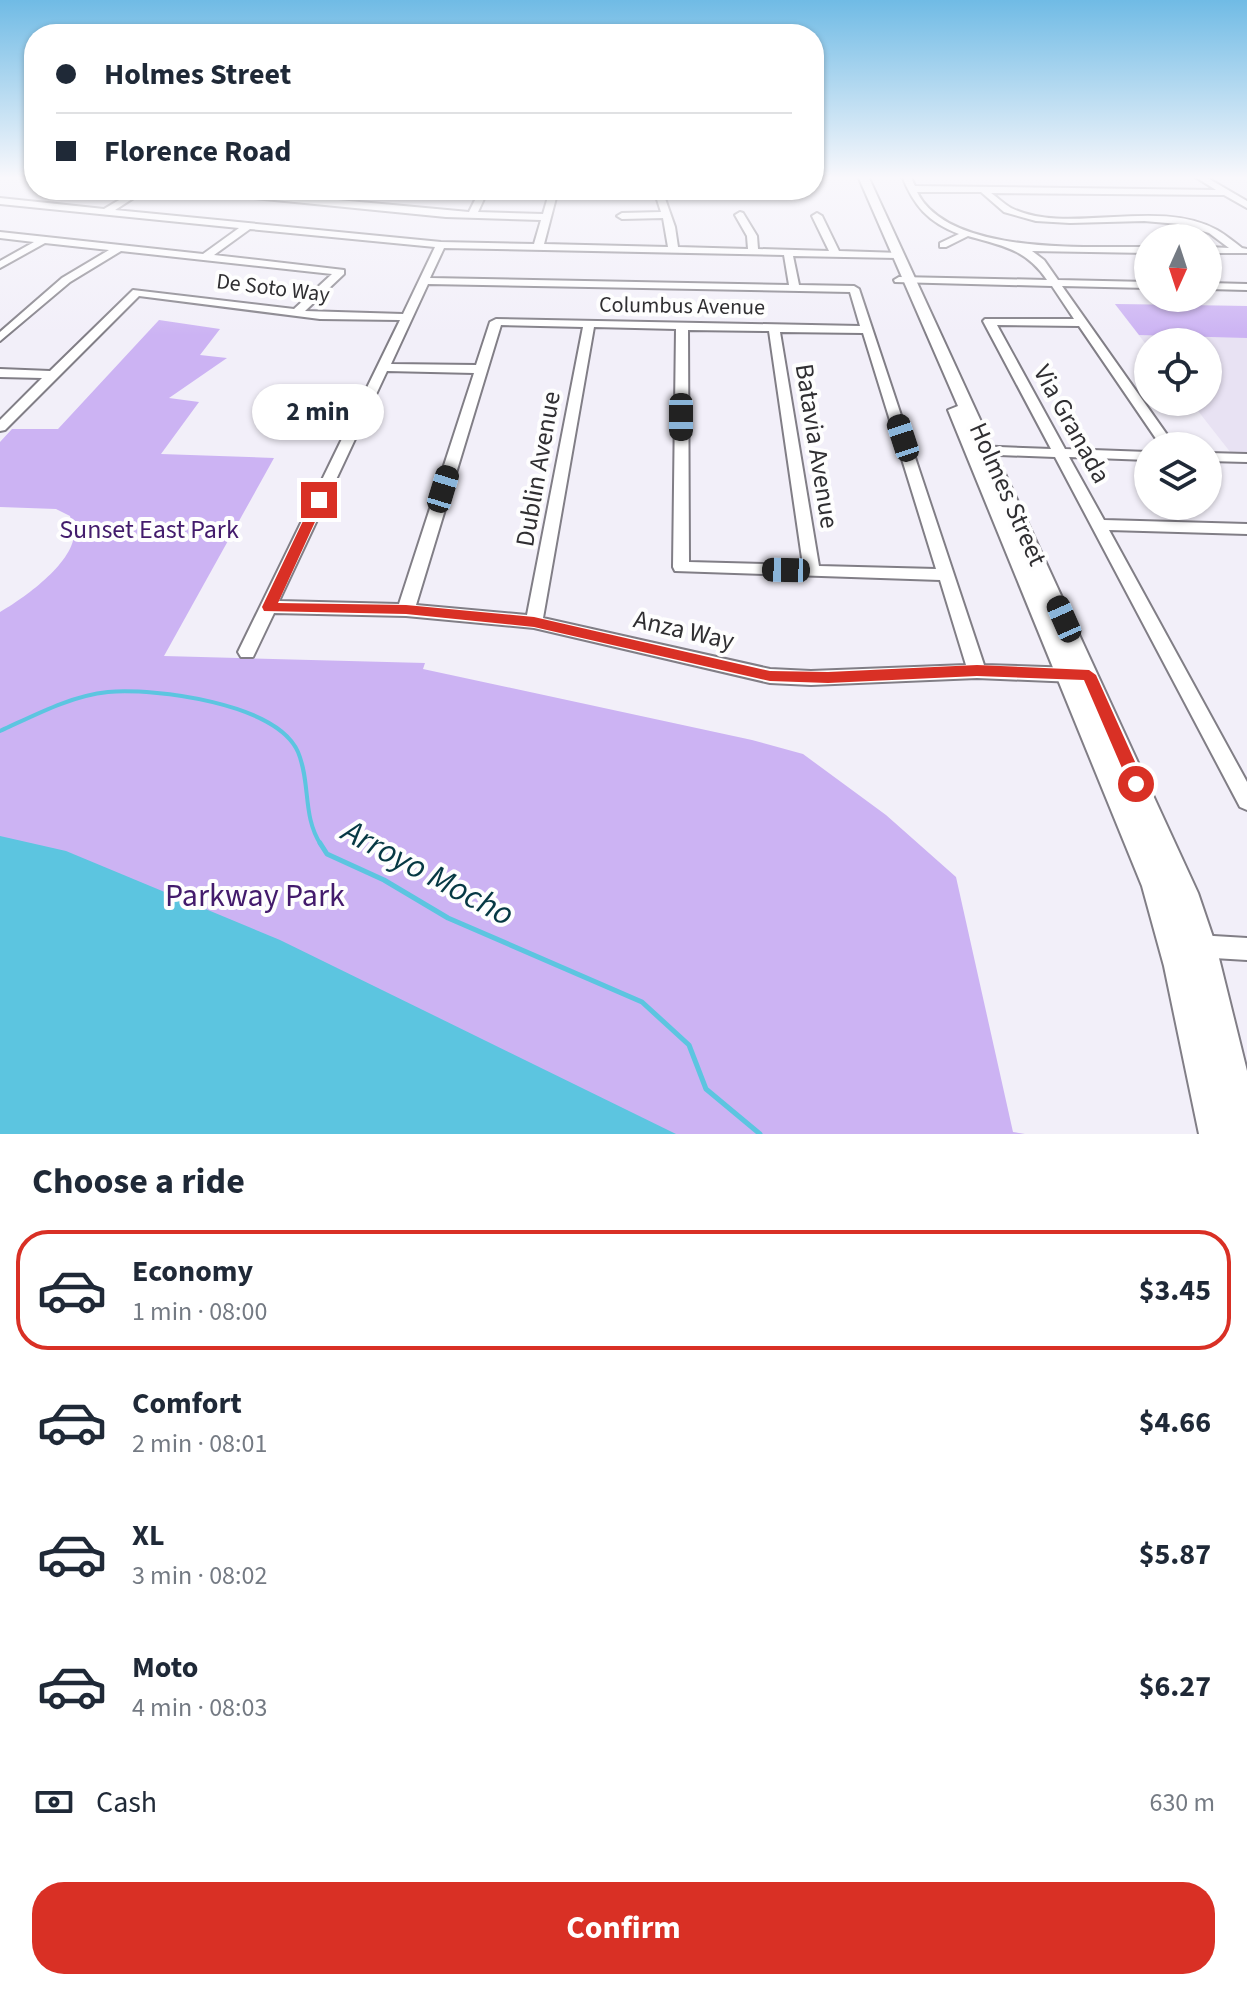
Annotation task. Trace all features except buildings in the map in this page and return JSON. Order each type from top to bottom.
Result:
[{"type":"main road","name":"Holmes Street","points":[[878,229],[905,280],[981,450],[1077,675],[1184,893],[1187,944],[1216,1134]]},
{"type":"main road","name":"Holmes Street","points":[[881,229],[890,255]]},
{"type":"main road","name":"Holmes Street","points":[[1187,944],[1246,1134]]},
{"type":"street","points":[[205,257],[244,229]]},
{"type":"street","points":[[287,229],[441,245],[890,255]]},
{"type":"street","points":[[538,247],[543,229]]},
{"type":"street","points":[[671,229],[675,235],[673,250]]},
{"type":"street","points":[[748,229],[752,236],[753,252]]},
{"type":"street","points":[[823,229],[835,253]]},
{"type":"street","points":[[960,229],[1022,248],[1134,250]]},
{"type":"street","points":[[1209,229],[1244,251]]},
{"type":"street","points":[[943,245],[967,233]]},
{"type":"street","points":[[0,235],[340,272],[297,312]]},
{"type":"street","points":[[0,265],[45,239]]},
{"type":"street","points":[[247,652],[441,245]]},
{"type":"street","points":[[0,338],[66,280],[119,248]]},
{"type":"street","points":[[1022,248],[1040,262],[1056,283],[1158,432]]},
{"type":"street","points":[[1222,250],[1244,251]]},
{"type":"street","points":[[788,253],[795,289]]},
{"type":"street","points":[[905,280],[1134,285]]},
{"type":"street","points":[[423,281],[854,289],[977,671]]},
{"type":"street","points":[[1222,286],[1247,287]]},
{"type":"street","name":"De Soto Way","points":[[50,375],[137,292],[297,312],[406,317]]},
{"type":"street","points":[[0,318],[22,318]]},
{"type":"street","name":"Via Granada","points":[[1082,323],[989,321],[1245,794]]},
{"type":"street","name":"Columbus Avenue","points":[[480,369],[496,322],[868,330]]},
{"type":"street","name":"Dublin Avenue","points":[[534,622],[589,324]]},
{"type":"street","points":[[682,326],[681,567],[946,575]]},
{"type":"street","name":"Batavia Avenue","points":[[774,328],[812,570]]},
{"type":"street","points":[[383,367],[480,369],[406,610]]},
{"type":"street","points":[[0,373],[50,375]]},
{"type":"street","points":[[0,427],[50,375]]},
{"type":"street","points":[[981,450],[1134,456]]},
{"type":"street","points":[[1222,457],[1247,458]]},
{"type":"street","points":[[1100,525],[1247,529]]},
{"type":"street","name":"Anza Way","points":[[269,607],[406,610],[534,622],[770,676],[822,678],[977,671],[1077,675]]},
{"type":"street","points":[[1187,944],[1247,949]]},
{"type":"shaded area","points":[[1115,304],[1134,304],[1134,312],[1222,312],[1222,306],[1247,306],[1247,453],[1231,453],[1222,442],[1222,432],[1215,432],[1202,416],[1222,416],[1222,328],[1134,329]]},
{"type":"green space","points":[[1115,304],[1134,304],[1134,312],[1222,312],[1222,306],[1247,306],[1247,338],[1222,337],[1222,328],[1134,329]]},
{"type":"green space","name":"Parkway Park","points":[[159,320],[220,329],[200,355],[227,358],[169,398],[199,402],[161,454],[274,458],[164,656],[425,663],[423,669],[752,740],[803,754],[886,815],[956,877],[1013,1132],[1025,1134],[0,1134],[0,612],[33,590],[56,569],[71,546],[74,535],[70,516],[56,509],[0,507],[0,442],[12,429],[58,429]]},
{"type":"water","points":[[0,836],[66,851],[280,940],[676,1134],[0,1134]]},
{"type":"waterway","name":"Arroyo Mocho","points":[[0,731],[66,702],[108,692],[183,696],[241,710],[266,721],[286,735],[298,752],[311,823],[321,845]]},
{"type":"waterway","name":"Arroyo Mocho","points":[[320,843],[327,854],[384,880],[448,918],[642,1002],[689,1045],[706,1089],[760,1134]]},
{"type":"route","points":[[319,500],[269,607],[406,610],[534,622],[770,676],[828,678],[897,672],[977,671],[1089,675],[1136,784]]},
{"type":"park label","name":"Sunset East Park","points":[[149,529]]}]
